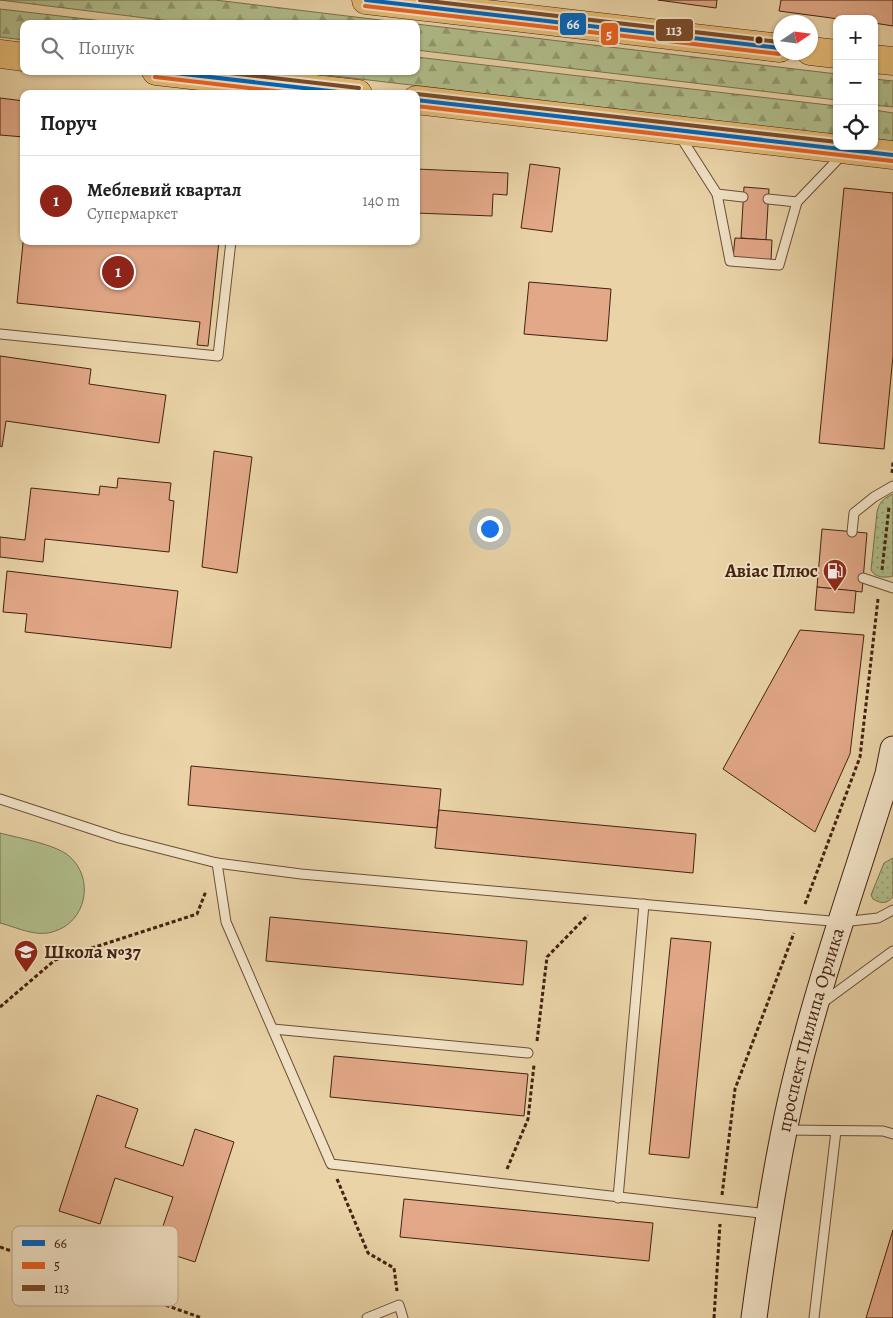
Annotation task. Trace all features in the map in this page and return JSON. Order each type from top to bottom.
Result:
[{"type":"main road","points":[[366,0],[773,47]]},
{"type":"main road","points":[[818,52],[833,54]]},
{"type":"main road","points":[[0,54],[20,56]]},
{"type":"main road","points":[[878,59],[893,61]]},
{"type":"main road","points":[[178,75],[249,88],[285,90]]},
{"type":"main road","points":[[420,100],[833,148]]},
{"type":"main road","points":[[848,150],[893,155]]},
{"type":"main road","name":"проспект Пилипа Орлика","points":[[754,1318],[768,1214],[792,1094],[814,1010],[890,775],[893,749]]},
{"type":"lane","points":[[676,129],[717,194],[730,261],[778,265],[797,202],[848,150]]},
{"type":"lane","points":[[717,194],[743,197]]},
{"type":"lane","points":[[768,199],[797,202]]},
{"type":"lane","points":[[0,334],[218,356],[231,245]]},
{"type":"lane","points":[[852,532],[854,513],[874,497],[892,487]]},
{"type":"lane","points":[[863,578],[893,588]]},
{"type":"lane","points":[[0,799],[120,838],[217,863],[300,874],[842,922],[878,918],[893,910]]},
{"type":"lane","points":[[217,863],[226,922],[331,1164],[768,1214]]},
{"type":"lane","points":[[618,1198],[644,904]]},
{"type":"lane","points":[[814,1010],[893,951]]},
{"type":"lane","points":[[273,1029],[528,1053]]},
{"type":"lane","points":[[785,1130],[884,1131],[893,1134]]},
{"type":"lane","points":[[814,1318],[836,1130]]},
{"type":"lane","points":[[367,1318],[399,1305],[403,1318]]},
{"type":"path","points":[[714,1318],[721,1209],[735,1090],[860,757],[892,487],[893,462]]},
{"type":"path","points":[[0,1007],[55,960],[197,914],[217,863]]},
{"type":"path","points":[[537,1043],[547,957],[603,901]]},
{"type":"path","points":[[501,1184],[528,1119],[535,1062]]},
{"type":"path","points":[[331,1164],[368,1252],[394,1268],[399,1305]]},
{"type":"path","points":[[0,1248],[12,1252]]},
{"type":"path","points":[[167,1306],[202,1318]]},
{"type":"green space","points":[[0,0],[215,0],[380,20],[162,20]]},
{"type":"green space","points":[[0,9],[95,20],[20,20],[20,40],[0,37]]},
{"type":"green space","points":[[420,24],[833,74],[833,100],[420,50]]},
{"type":"green space","points":[[420,57],[833,106],[833,135],[326,75],[420,75]]},
{"type":"green space","points":[[878,79],[893,81],[893,107],[878,105]]},
{"type":"green space","points":[[878,111],[893,113],[893,141],[878,139]]},
{"type":"green space","points":[[893,494],[893,576],[881,577],[875,575],[871,570],[877,512],[882,501]]},
{"type":"green space","points":[[0,833],[55,848],[69,856],[77,865],[84,887],[83,899],[80,910],[64,927],[52,932],[39,933],[0,923]]},
{"type":"green space","points":[[893,858],[893,897],[884,903],[879,902],[873,899],[871,895],[884,863]]},
{"type":"building","points":[[658,0],[717,0],[716,8]]},
{"type":"building","points":[[781,0],[893,0],[893,26],[878,24],[878,15],[833,15],[833,18],[779,11]]},
{"type":"building","points":[[0,98],[20,100],[20,137],[0,135]]},
{"type":"building","points":[[530,164],[560,168],[552,232],[521,228]]},
{"type":"building","points":[[420,169],[508,173],[507,195],[493,194],[492,216],[420,213]]},
{"type":"building","points":[[744,187],[769,189],[766,240],[741,238]]},
{"type":"building","points":[[844,188],[893,193],[893,356],[884,449],[819,443]]},
{"type":"building","points":[[735,238],[772,240],[771,260],[733,258]]},
{"type":"building","points":[[23,245],[219,245],[208,346],[197,345],[200,322],[17,303]]},
{"type":"building","points":[[529,282],[611,289],[607,341],[524,334]]},
{"type":"building","points":[[0,356],[91,369],[89,384],[166,395],[159,443],[6,421],[2,447],[0,446]]},
{"type":"building","points":[[214,451],[252,457],[237,573],[202,567]]},
{"type":"building","points":[[118,478],[171,483],[169,500],[174,501],[169,552],[45,539],[43,562],[0,557],[0,537],[25,540],[31,488],[99,495],[100,486],[117,488]]},
{"type":"building","points":[[822,529],[867,533],[862,592],[817,587]]},
{"type":"building","points":[[7,571],[178,591],[171,648],[25,632],[27,614],[3,612]]},
{"type":"building","points":[[817,587],[856,591],[854,613],[815,610]]},
{"type":"building","points":[[800,630],[864,635],[850,754],[815,832],[723,769]]},
{"type":"building","points":[[191,766],[441,789],[437,828],[188,805]]},
{"type":"building","points":[[439,810],[696,834],[693,873],[435,848]]},
{"type":"building","points":[[270,917],[527,941],[523,985],[266,961]]},
{"type":"building","points":[[671,938],[711,942],[689,1158],[649,1154]]},
{"type":"building","points":[[334,1056],[528,1074],[524,1116],[330,1097]]},
{"type":"building","points":[[97,1095],[138,1109],[125,1147],[183,1166],[195,1129],[234,1142],[195,1262],[178,1256],[178,1226],[163,1226],[173,1197],[115,1178],[100,1224],[59,1211]]},
{"type":"building","points":[[404,1199],[653,1223],[649,1261],[400,1237]]},
{"type":"building","points":[[893,1230],[893,1318],[866,1318]]},
{"type":"transit line","name":"66","points":[[366,0],[773,47]]},
{"type":"transit line","name":"113","points":[[420,0],[773,41]]},
{"type":"transit line","name":"5","points":[[365,6],[773,53]]},
{"type":"transit line","name":"66","points":[[192,75],[322,90]]},
{"type":"transit line","name":"113","points":[[247,75],[359,88]]},
{"type":"transit line","name":"5","points":[[155,77],[267,90]]},
{"type":"transit line","name":"113","points":[[420,94],[833,142]]},
{"type":"transit line","name":"66","points":[[420,100],[893,155]]},
{"type":"transit line","name":"5","points":[[420,106],[892,161]]},
{"type":"place","name":"Меблевий квартал","points":[[118,272]]},
{"type":"place","name":"Авіас Плюс","points":[[835,592]]},
{"type":"place","name":"Школа №37","points":[[26,973]]}]
